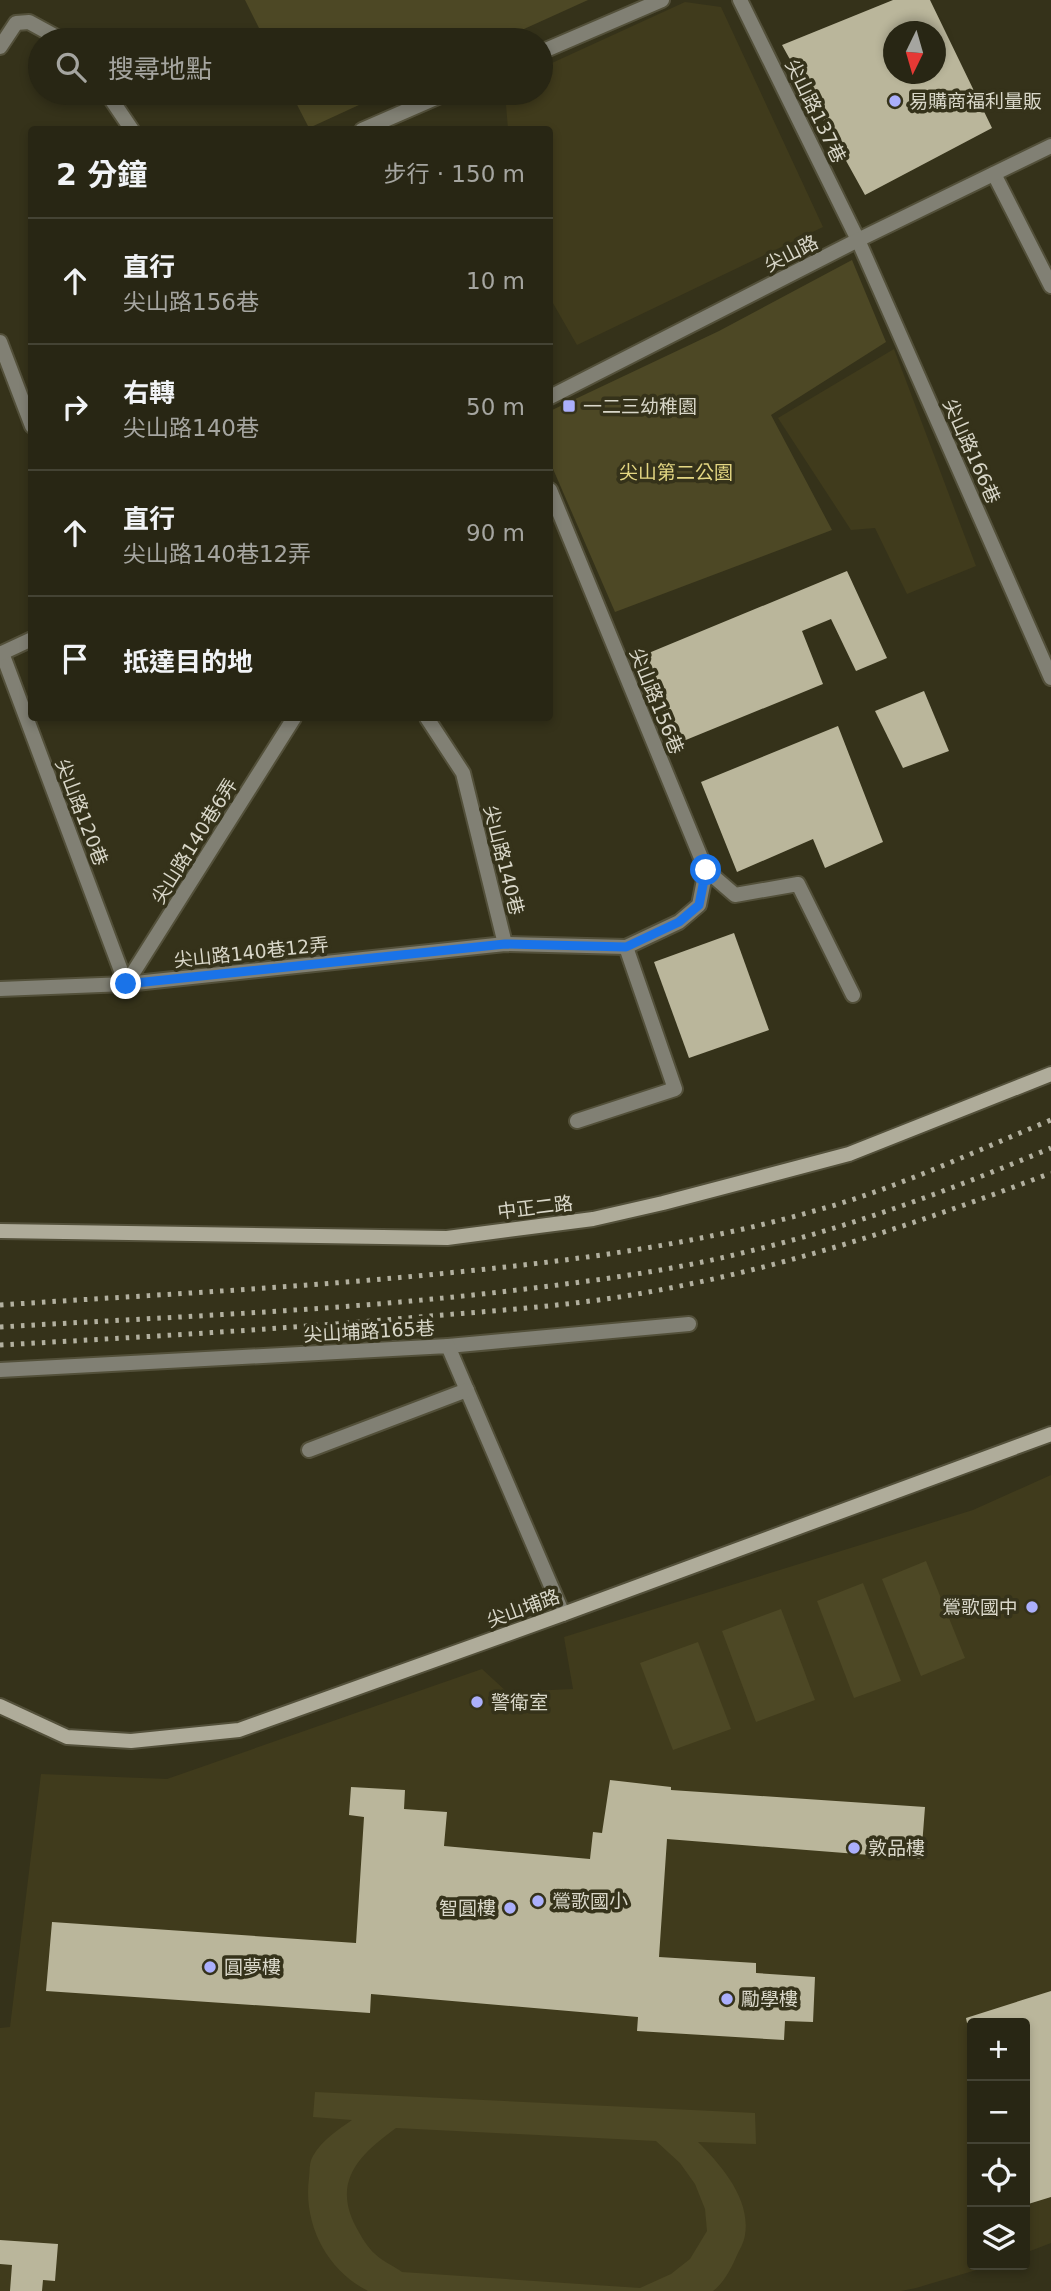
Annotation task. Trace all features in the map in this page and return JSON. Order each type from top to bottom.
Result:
[{"type":"main road","name":"中正二路","points":[[0,1231],[447,1238],[593,1219],[849,1154],[1051,1074]]},
{"type":"main road","name":"尖山埔路","points":[[0,1706],[67,1737],[131,1741],[239,1730],[564,1614],[1051,1434]]},
{"type":"street","points":[[553,47],[662,0]]},
{"type":"street","name":"尖山路137巷","points":[[740,0],[858,240]]},
{"type":"street","points":[[0,47],[16,23],[29,22],[40,28]]},
{"type":"street","points":[[115,105],[129,126]]},
{"type":"street","points":[[371,126],[419,105]]},
{"type":"street","name":"尖山路","points":[[553,395],[858,240],[1051,146]]},
{"type":"street","points":[[994,174],[1051,286]]},
{"type":"street","name":"尖山路166巷","points":[[858,240],[1051,678]]},
{"type":"street","points":[[0,342],[28,416]]},
{"type":"street","name":"尖山路156巷","points":[[553,497],[706,870]]},
{"type":"street","points":[[1,654],[28,641]]},
{"type":"street","name":"尖山路120巷","points":[[1,654],[126,984]]},
{"type":"street","name":"尖山路140巷6弄","points":[[126,984],[292,721]]},
{"type":"street","name":"尖山路140巷","points":[[428,721],[463,773],[505,944],[626,947],[679,922],[699,905],[706,870]]},
{"type":"street","points":[[706,870],[735,895],[798,884],[853,995]]},
{"type":"street","name":"尖山路140巷12弄","points":[[0,989],[126,984],[505,944]]},
{"type":"street","points":[[577,1121],[675,1089],[626,947]]},
{"type":"street","points":[[448,1346],[689,1324]]},
{"type":"street","name":"尖山埔路165巷","points":[[0,1370],[448,1346],[564,1614]]},
{"type":"street","points":[[309,1450],[467,1390]]},
{"type":"shaded area","points":[[685,2],[721,7],[823,227],[577,345],[553,303],[553,126],[508,126],[506,105],[553,105],[553,62]]},
{"type":"shaded area","points":[[894,349],[976,566],[907,594],[875,528],[851,530],[778,418]]},
{"type":"shaded area","name":"鶯歌國小","points":[[1051,1475],[1051,2243],[1030,2251],[1030,2018],[967,2018],[967,2270],[976,2270],[916,2288],[901,2291],[0,2291],[0,2028],[10,2027],[41,1774],[167,1779],[482,1669],[507,1692],[573,1689],[564,1637],[973,1510]]},
{"type":"green space","points":[[245,0],[588,0],[526,28],[259,28]]},
{"type":"green space","points":[[297,105],[359,105],[313,126],[308,126]]},
{"type":"green space","name":"尖山第二公園","points":[[852,260],[886,342],[771,415],[832,530],[615,612],[553,469],[553,410],[719,331]]},
{"type":"green space","points":[[926,1561],[965,1658],[921,1676],[882,1579]]},
{"type":"green space","points":[[863,1583],[901,1681],[854,1698],[817,1601]]},
{"type":"green space","points":[[781,1609],[815,1700],[756,1722],[722,1631]]},
{"type":"green space","points":[[698,1642],[731,1729],[673,1750],[640,1663]]},
{"type":"green space","points":[[315,2092],[755,2113],[756,2144],[698,2142],[725,2172],[739,2196],[746,2222],[744,2238],[727,2274],[713,2291],[368,2291],[340,2271],[320,2244],[310,2212],[308,2195],[313,2156],[326,2140],[352,2120],[313,2117]],"holes":[[[396,2128],[656,2141],[680,2163],[695,2184],[705,2209],[707,2231],[690,2259],[671,2274],[640,2288],[402,2272],[369,2248],[349,2211],[348,2183],[353,2170],[371,2148]]]},
{"type":"building","name":"易購商福利量販","points":[[893,0],[930,0],[940,21],[883,21],[883,84],[946,84],[946,33],[992,128],[865,195],[782,45]]},
{"type":"building","points":[[847,571],[887,658],[856,671],[831,619],[802,631],[823,684],[676,744],[639,657]]},
{"type":"building","points":[[924,691],[949,751],[903,768],[875,711]]},
{"type":"building","points":[[838,726],[883,842],[825,868],[813,839],[737,872],[701,782]]},
{"type":"building","points":[[734,933],[769,1030],[689,1058],[654,962]]},
{"type":"building","points":[[610,1780],[671,1787],[671,1790],[925,1807],[921,1859],[667,1839],[659,1957],[756,1963],[756,1973],[815,1977],[813,2022],[785,2021],[784,2040],[637,2031],[638,2017],[371,1994],[370,2013],[46,1991],[52,1922],[356,1943],[364,1817],[349,1815],[351,1787],[405,1790],[404,1809],[447,1812],[444,1846],[590,1859],[593,1832],[602,1833]]},
{"type":"building","points":[[1051,1991],[1051,2197],[1030,2203],[1030,2018],[967,2018],[967,2023],[966,2018]]},
{"type":"building","points":[[0,2240],[58,2244],[55,2281],[43,2280],[42,2291],[10,2291],[12,2265],[0,2264]]},
{"type":"railway","points":[[0,1305],[391,1278],[540,1263],[678,1242],[769,1223],[845,1202],[934,1169],[1051,1120]]},
{"type":"railway","points":[[0,1327],[375,1304],[500,1292],[657,1271],[827,1230],[940,1192],[1051,1148]]},
{"type":"railway","points":[[0,1345],[323,1325],[626,1296],[705,1281],[806,1256],[954,1209],[1051,1173]]},
{"type":"place","name":"易購商福利量販","points":[[895,101]]},
{"type":"place","name":"一二三幼稚園","points":[[569,406]]},
{"type":"place","name":"鶯歌國中","points":[[1032,1607]]},
{"type":"place","name":"警衛室","points":[[477,1702]]},
{"type":"place","name":"敦品樓","points":[[854,1848]]},
{"type":"place","name":"鶯歌國小","points":[[538,1901]]},
{"type":"place","name":"智圓樓","points":[[510,1908]]},
{"type":"place","name":"圓夢樓","points":[[210,1967]]},
{"type":"place","name":"勵學樓","points":[[727,1999]]},
{"type":"route","points":[[126,984],[505,944],[626,947],[679,922],[699,905],[706,870]]}]
